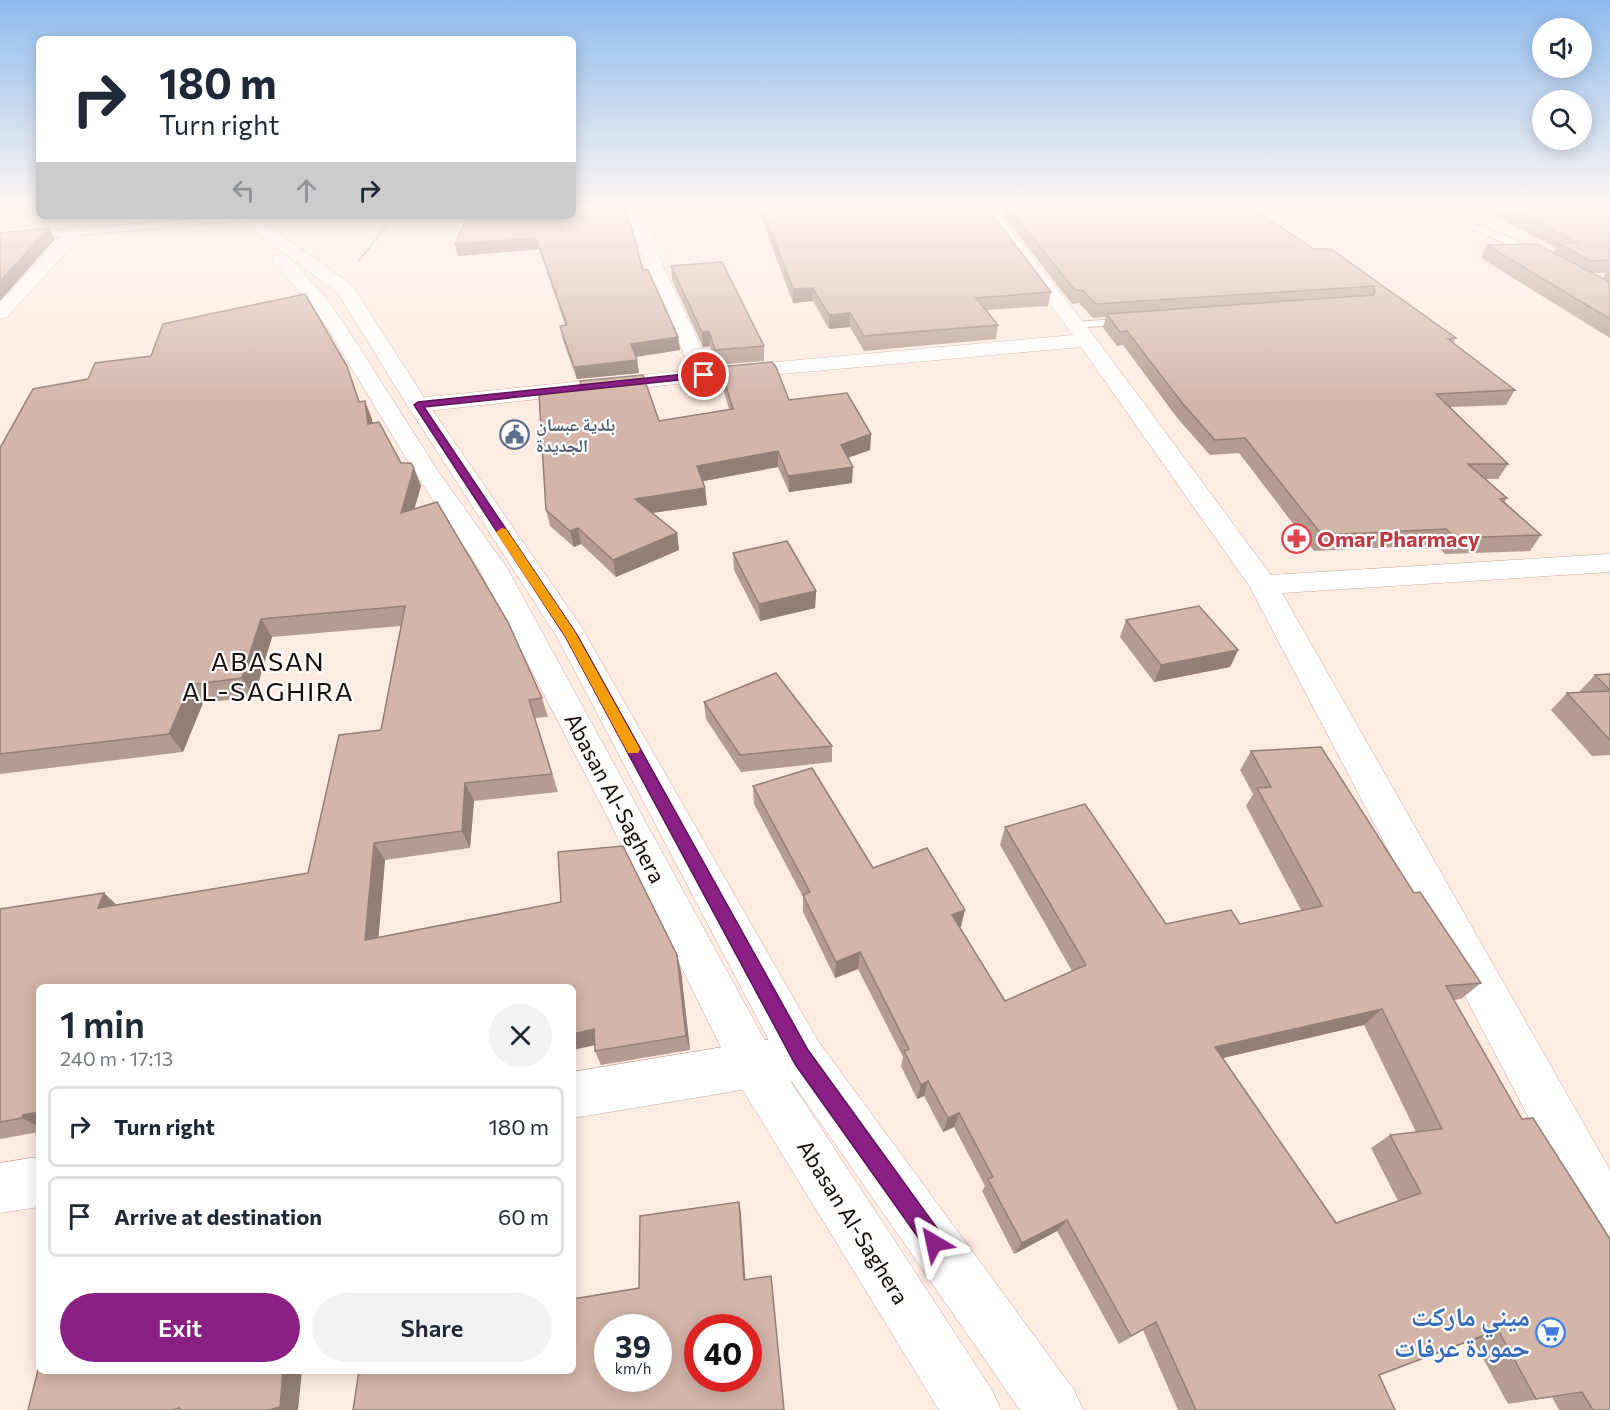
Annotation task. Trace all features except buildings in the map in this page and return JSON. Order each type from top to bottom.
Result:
[{"type":"street","points":[[0,313],[35,275]]},
{"type":"street","name":"Abasan Al-Saghera","points":[[294,275],[317,299],[373,384],[427,473],[493,568],[624,813],[753,1066],[972,1410]]},
{"type":"street","name":"Abasan Al-Saghera","points":[[324,275],[341,286],[571,635],[802,1057],[1054,1410]]},
{"type":"street","points":[[658,275],[704,375]]},
{"type":"street","points":[[1038,275],[1082,332],[1263,585],[1610,1220]]},
{"type":"street","points":[[418,405],[1082,332]]},
{"type":"street","points":[[1263,585],[1610,563]]},
{"type":"street","points":[[576,1095],[802,1057]]},
{"type":"street","points":[[0,1188],[36,1182]]},
{"type":"lane","points":[[1082,332],[1136,321]]},
{"type":"path","points":[[341,286],[349,275]]},
{"type":"slow traffic","points":[[502,532],[571,635],[633,749]]},
{"type":"place","name":"بلدية عبسان الجديدة","points":[[515,435]]},
{"type":"place","name":"Omar Pharmacy","points":[[1296,539]]},
{"type":"place","name":"ميني ماركت حمودة عرفات","points":[[1551,1333]]},
{"type":"district","name":"ABASAN AL-SAGHIRA","points":[[268,677]]},
{"type":"route","points":[[704,375],[418,405],[571,635],[802,1057],[934,1243]]}]
